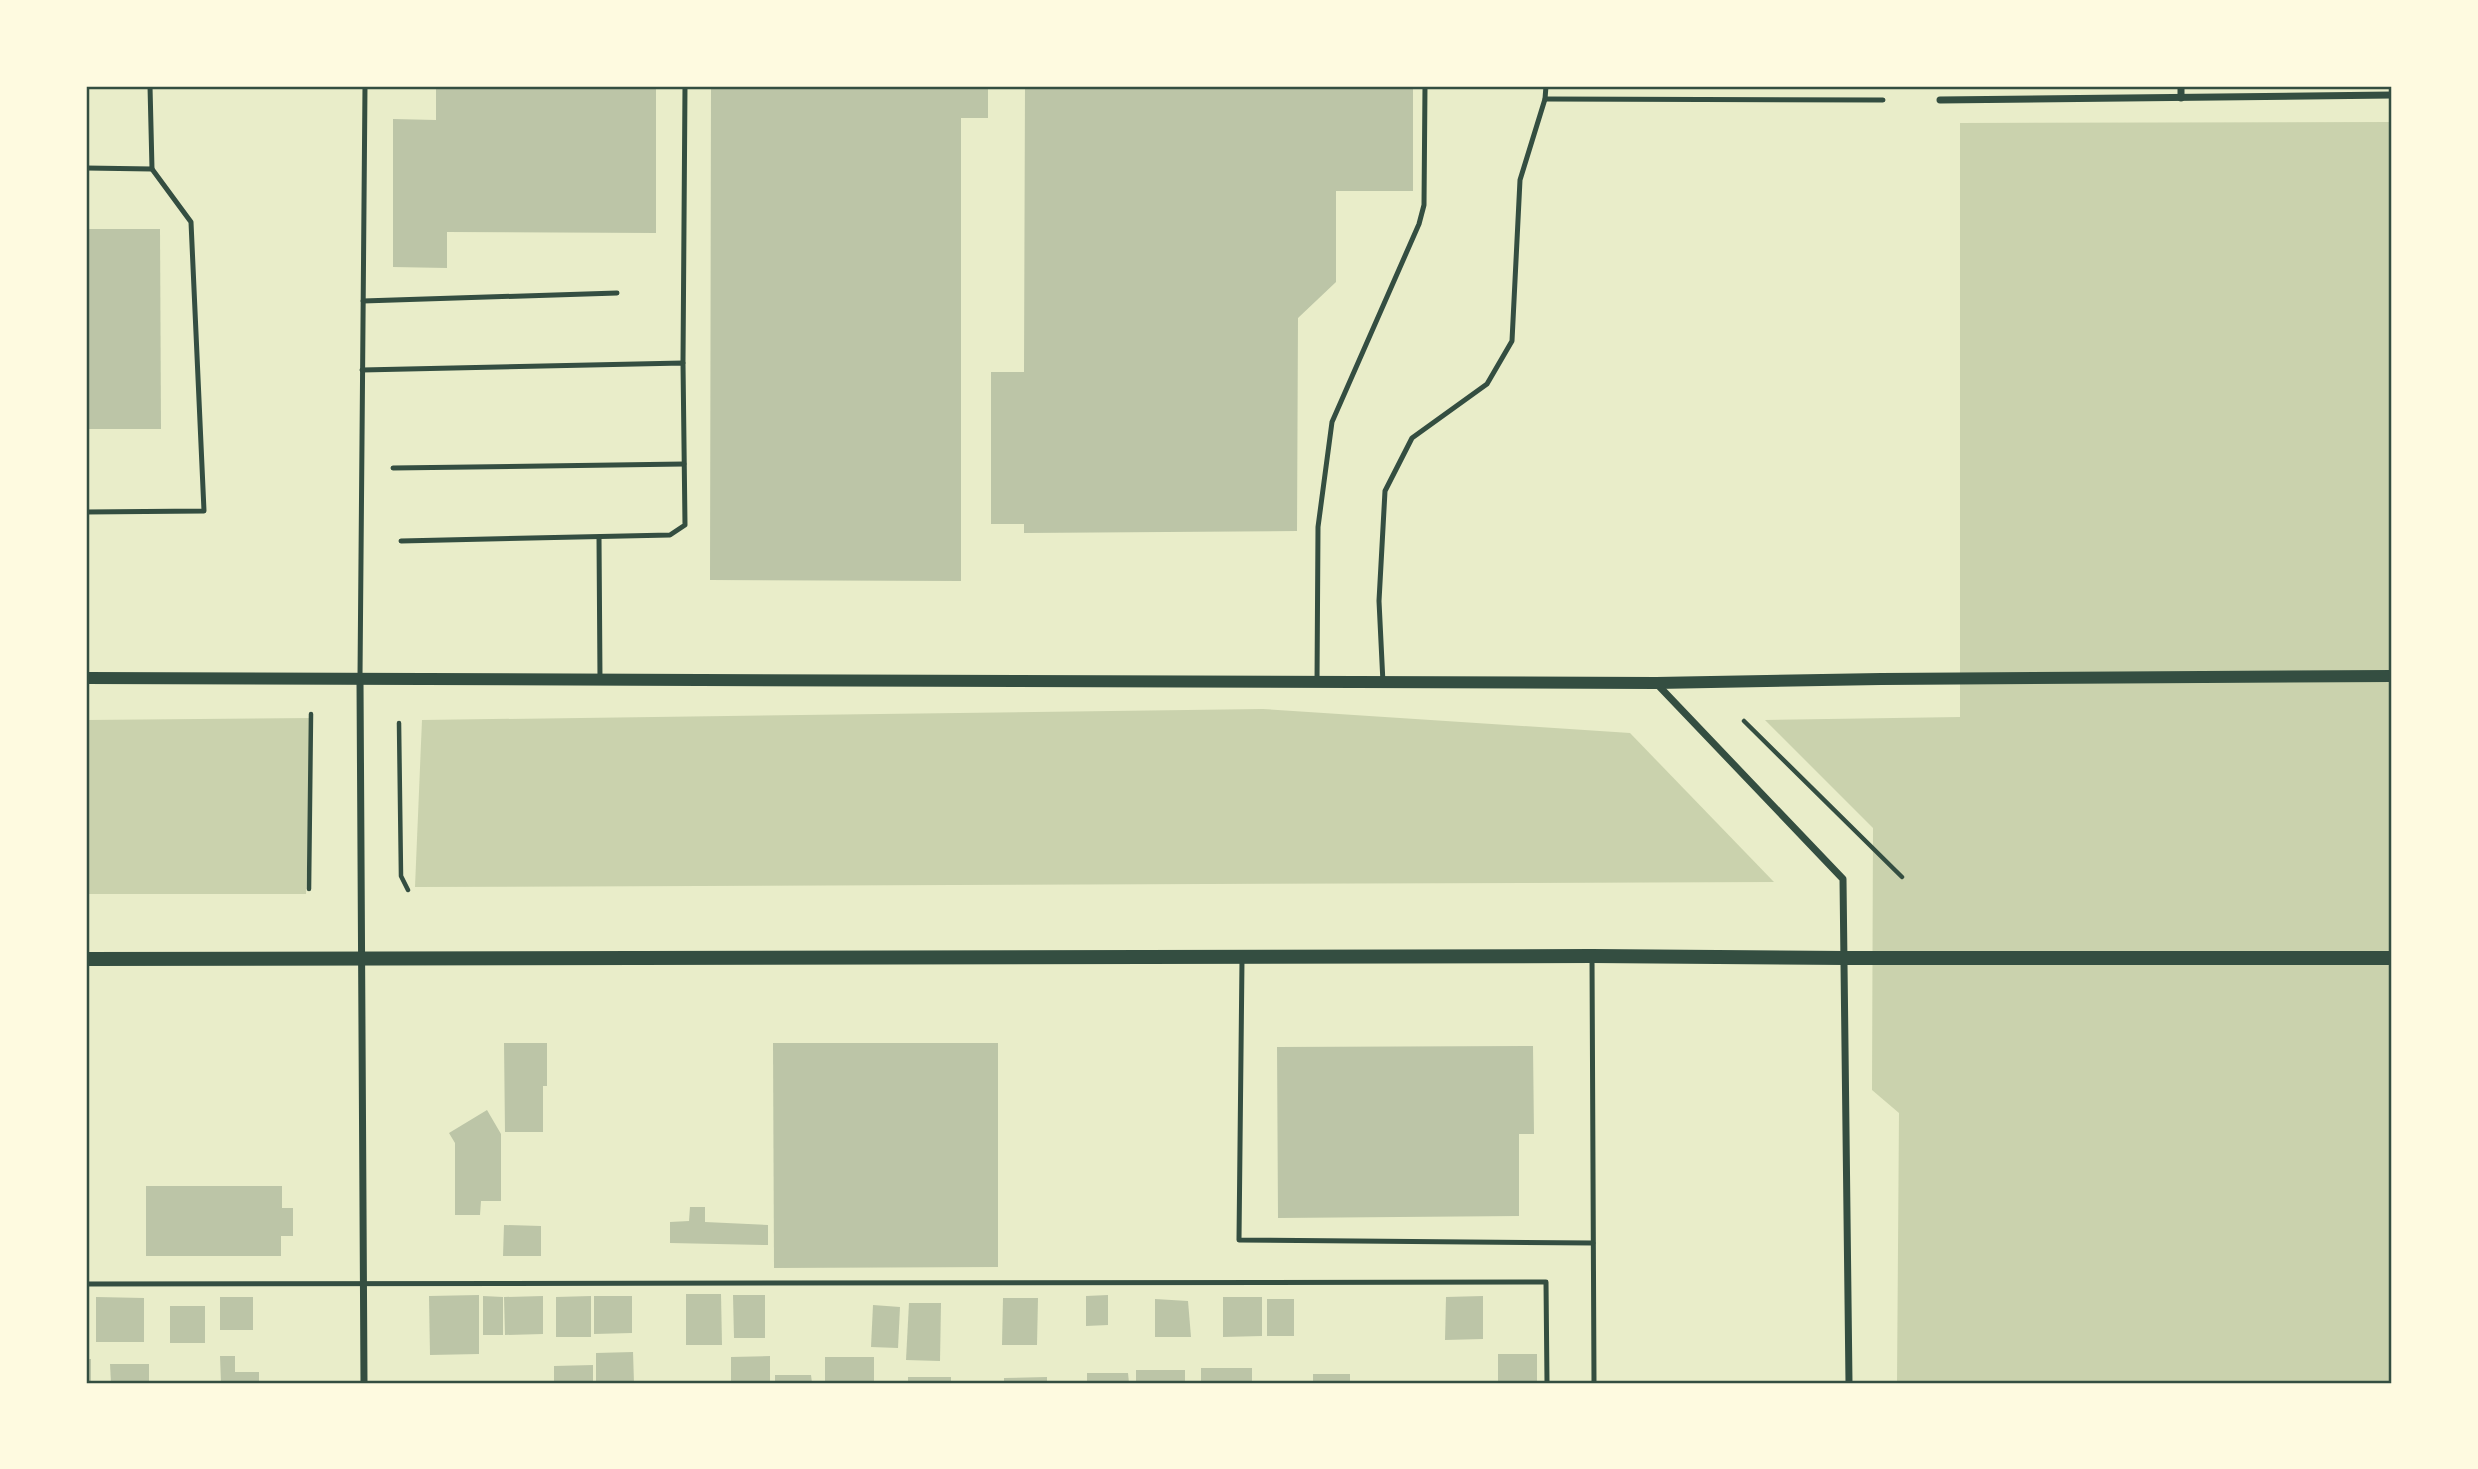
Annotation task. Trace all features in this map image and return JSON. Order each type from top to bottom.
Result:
[{"type":"main road","points":[[86,959],[1592,956],[2392,958]]},
{"type":"street","points":[[2180,86],[2181,98]]},
{"type":"street","points":[[1940,100],[2392,95]]},
{"type":"street","points":[[86,678],[1656,683],[2392,676]]},
{"type":"street","points":[[360,680],[364,1383]]},
{"type":"street","points":[[1656,683],[1843,878],[1849,1383]]},
{"type":"lane","points":[[86,512],[204,511],[191,222],[152,169],[150,86]]},
{"type":"lane","points":[[360,680],[365,86]]},
{"type":"lane","points":[[401,541],[670,535],[684,525],[685,86]]},
{"type":"lane","points":[[1317,682],[1318,527],[1332,422],[1419,224],[1424,205],[1425,86]]},
{"type":"lane","points":[[1383,683],[1379,601],[1385,491],[1412,438],[1487,384],[1512,341],[1520,180],[1545,99],[1546,86]]},
{"type":"lane","points":[[1545,99],[1883,100]]},
{"type":"lane","points":[[86,168],[152,169]]},
{"type":"lane","points":[[363,301],[617,293]]},
{"type":"lane","points":[[362,370],[683,363]]},
{"type":"lane","points":[[393,468],[684,464]]},
{"type":"lane","points":[[599,537],[600,680]]},
{"type":"lane","points":[[1592,956],[1594,1383]]},
{"type":"lane","points":[[1242,957],[1239,1240],[1593,1243]]},
{"type":"lane","points":[[86,1284],[1546,1282],[1547,1383]]},
{"type":"path","points":[[309,890],[311,714]]},
{"type":"path","points":[[1744,721],[1902,877]]},
{"type":"path","points":[[399,723],[401,876],[408,890]]},
{"type":"green space","points":[[2392,122],[2392,1383],[1897,1383],[1899,1113],[1872,1090],[1873,828],[1765,720],[1960,717],[1960,123]]},
{"type":"green space","points":[[1263,709],[1630,733],[1774,882],[415,887],[422,720]]},
{"type":"green space","points":[[313,718],[306,894],[86,894],[86,720]]},
{"type":"building","points":[[436,86],[656,86],[656,233],[447,232],[447,268],[393,267],[393,119],[436,120]]},
{"type":"building","points":[[711,86],[988,86],[988,118],[961,118],[961,581],[710,580]]},
{"type":"building","points":[[1025,86],[1413,86],[1413,191],[1336,191],[1336,282],[1298,318],[1297,531],[1024,533],[1024,524],[991,524],[991,372],[1024,372]]},
{"type":"building","points":[[86,229],[160,229],[161,429],[86,429]]},
{"type":"building","points":[[504,1043],[547,1043],[543,1132],[505,1132]]},
{"type":"building","points":[[773,1043],[998,1043],[998,1267],[774,1268]]},
{"type":"building","points":[[1533,1046],[1534,1134],[1519,1134],[1519,1216],[1278,1218],[1277,1047]]},
{"type":"building","points":[[487,1110],[501,1134],[501,1201],[481,1201],[480,1215],[455,1215],[455,1143],[449,1133]]},
{"type":"building","points":[[146,1186],[282,1186],[282,1208],[293,1208],[293,1236],[281,1236],[281,1256],[146,1256]]},
{"type":"building","points":[[690,1207],[705,1207],[705,1222],[768,1225],[768,1245],[670,1243],[670,1222],[689,1221]]},
{"type":"building","points":[[504,1225],[541,1226],[541,1256],[503,1256]]},
{"type":"building","points":[[686,1294],[721,1294],[722,1345],[686,1345]]},
{"type":"building","points":[[479,1295],[479,1354],[430,1355],[429,1296]]},
{"type":"building","points":[[733,1295],[765,1295],[765,1338],[734,1338]]},
{"type":"building","points":[[1108,1295],[1108,1325],[1086,1326],[1086,1296]]},
{"type":"building","points":[[483,1296],[503,1297],[503,1335],[483,1335]]},
{"type":"building","points":[[543,1296],[543,1334],[505,1335],[504,1297]]},
{"type":"building","points":[[591,1296],[591,1337],[556,1337],[556,1297]]},
{"type":"building","points":[[594,1296],[632,1296],[632,1333],[594,1334]]},
{"type":"building","points":[[1483,1296],[1483,1339],[1445,1340],[1446,1297]]},
{"type":"building","points":[[96,1297],[144,1298],[144,1342],[96,1342]]},
{"type":"building","points":[[220,1297],[253,1297],[253,1330],[220,1330]]},
{"type":"building","points":[[1223,1297],[1262,1297],[1262,1336],[1223,1337]]},
{"type":"building","points":[[1003,1298],[1038,1298],[1037,1345],[1002,1345]]},
{"type":"building","points":[[1155,1299],[1188,1301],[1191,1337],[1155,1337]]},
{"type":"building","points":[[1267,1299],[1294,1299],[1294,1336],[1267,1336]]},
{"type":"building","points":[[909,1303],[941,1303],[940,1361],[906,1360]]},
{"type":"building","points":[[873,1305],[900,1307],[898,1348],[871,1347]]},
{"type":"building","points":[[170,1306],[205,1306],[205,1343],[170,1343]]},
{"type":"building","points":[[633,1352],[634,1383],[596,1383],[596,1353]]},
{"type":"building","points":[[1498,1354],[1537,1354],[1537,1383],[1498,1383]]},
{"type":"building","points":[[220,1356],[235,1356],[235,1372],[259,1372],[259,1383],[221,1383]]},
{"type":"building","points":[[770,1356],[770,1383],[731,1383],[731,1357]]},
{"type":"building","points":[[825,1357],[874,1357],[874,1383],[825,1383]]},
{"type":"building","points":[[86,1359],[91,1359],[91,1383],[86,1383]]},
{"type":"building","points":[[110,1364],[149,1364],[149,1383],[111,1383]]},
{"type":"building","points":[[593,1365],[593,1383],[554,1383],[554,1366]]},
{"type":"building","points":[[1201,1368],[1252,1368],[1252,1383],[1201,1383]]},
{"type":"building","points":[[1136,1370],[1185,1370],[1185,1383],[1136,1383]]},
{"type":"building","points":[[1087,1373],[1128,1373],[1129,1383],[1087,1383]]},
{"type":"building","points":[[1313,1374],[1350,1374],[1350,1383],[1313,1383]]},
{"type":"building","points":[[775,1375],[811,1375],[812,1383],[775,1383]]},
{"type":"building","points":[[908,1377],[951,1377],[951,1383],[908,1383]]},
{"type":"building","points":[[1047,1377],[1047,1383],[1004,1383],[1004,1378]]}]
